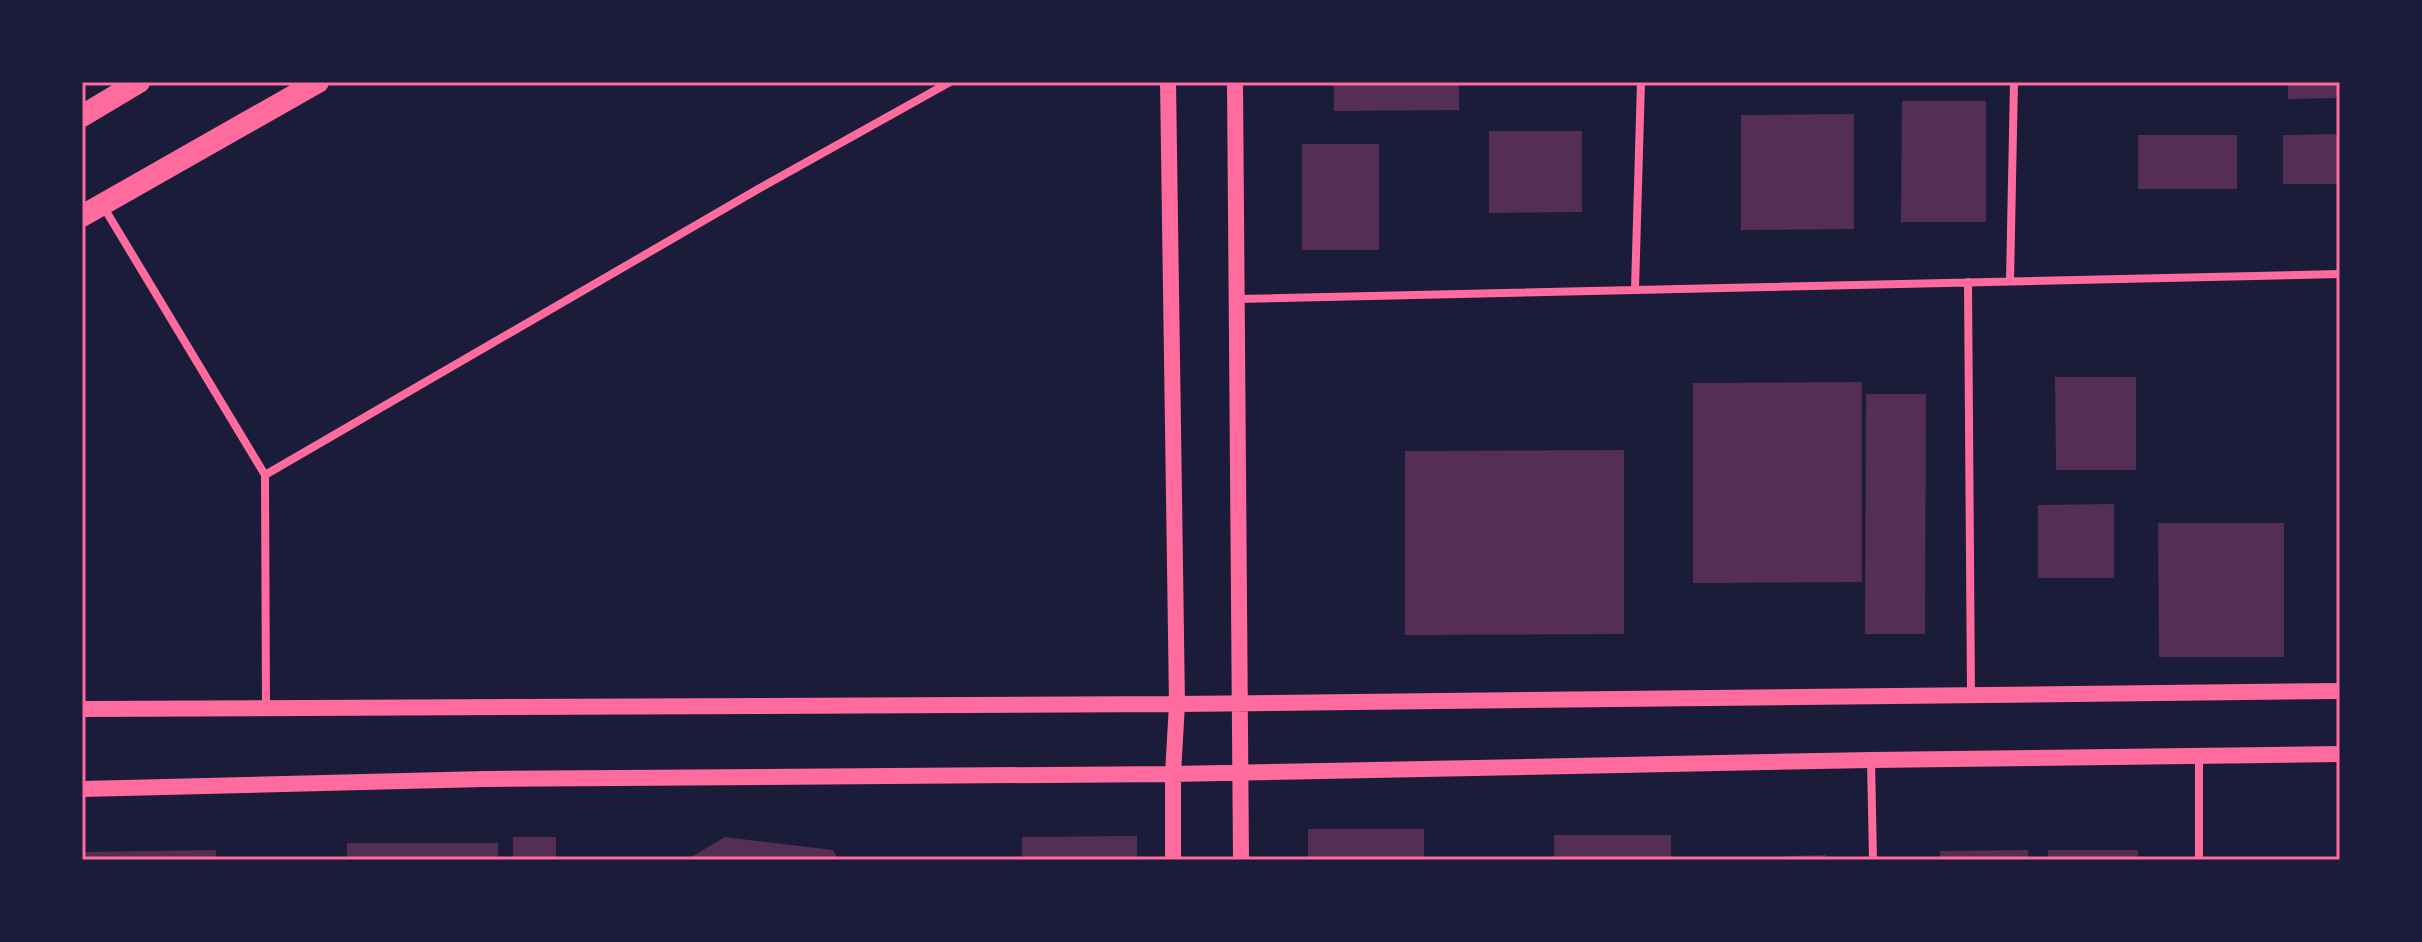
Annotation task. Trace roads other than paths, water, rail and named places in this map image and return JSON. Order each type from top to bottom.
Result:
[{"type":"highway","points":[[82,116],[139,82]]},
{"type":"highway","points":[[82,216],[318,82]]},
{"type":"main road","points":[[1168,82],[1177,704],[1173,860]]},
{"type":"main road","points":[[1235,82],[1241,860]]},
{"type":"main road","points":[[82,709],[1177,704],[2340,691]]},
{"type":"main road","points":[[82,789],[484,779],[1173,774],[2199,754],[2340,754]]},
{"type":"street","points":[[265,475],[760,188],[950,82]]},
{"type":"street","points":[[1635,289],[1641,82]]},
{"type":"street","points":[[2010,281],[2014,82]]},
{"type":"street","points":[[102,204],[265,475],[266,708]]},
{"type":"street","points":[[1237,299],[2340,274]]},
{"type":"street","points":[[1968,282],[1971,696]]},
{"type":"street","points":[[2199,754],[2199,860]]},
{"type":"street","points":[[1871,760],[1873,860]]}]
